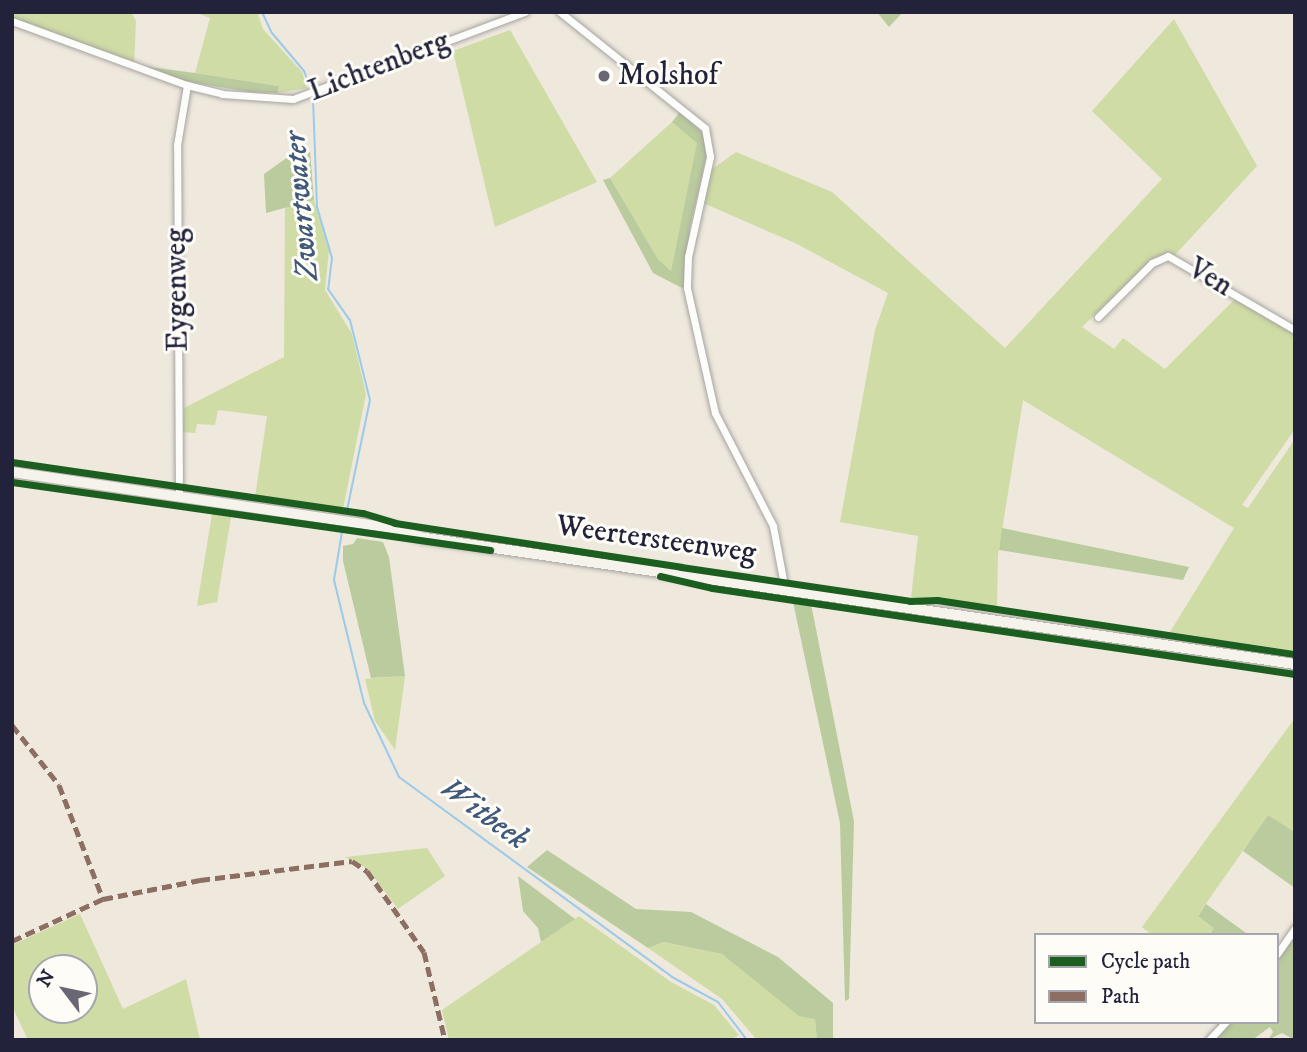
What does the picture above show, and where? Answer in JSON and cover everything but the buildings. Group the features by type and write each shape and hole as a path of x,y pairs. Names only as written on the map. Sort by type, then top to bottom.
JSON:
{"main road":[{"name":"Weertersteenweg","path":"12,472 393,529 425,538 475,543 1295,664"}],"street":[{"name":"Lichtenberg","path":"12,21 187,85 264,99 303,97 525,12"},
{"path":"560,12 705,128 710,158 688,257 687,288 715,413 773,526 785,590"},
{"name":"Eygenweg","path":"179,497 177,145 187,85"},
{"name":"Ven","path":"1098,317 1154,261 1170,257 1295,330"},
{"path":"1279,951 1295,928"},
{"path":"1209,1040 1224,1024"}],"green space":[{"path":"12,12 131,12 136,21 134,65 12,18"},
{"path":"195,12 257,12 263,29 302,72 307,88 278,93 279,86 195,73 210,18"},
{"path":"877,12 883,14 903,12 889,27"},
{"path":"1174,19 1257,166 1174,256 1154,258 1082,327 1114,349 1123,338 1165,369 1237,297 1295,332 1295,429 1242,505 1248,508 1295,439 1295,651 1170,632 1234,528 1023,400 998,555 997,607 911,598 918,536 840,522 875,330 888,293 795,243 703,203 711,170 736,152 832,192 1005,348 1162,179 1092,111"},
{"path":"510,30 597,182 495,227 453,51"},
{"path":"134,65 279,86 278,93 250,92 189,82"},
{"path":"680,112 703,133 707,154 690,227 684,289 653,273 603,180 610,178 658,259 671,271 697,143 672,122"},
{"path":"672,122 698,143 671,271 658,259 610,178"},
{"path":"310,152 314,200 266,213 264,174 288,157"},
{"path":"314,200 329,250 325,290 352,334 366,394 343,509 255,497 267,416 218,410 215,425 197,424 195,433 183,432 184,408 284,357 285,207"},
{"path":"212,514 231,517 217,602 197,606"},
{"path":"1002,528 1189,567 1183,580 999,550"},
{"path":"357,538 383,542 389,557 405,676 371,678 343,561 343,546 353,544"},
{"path":"793,602 811,604 854,821 849,999 845,1001 840,823"},
{"path":"405,676 395,750 375,721 365,679"},
{"path":"1295,718 1295,832 1268,815 1198,915 1215,928 1211,933 1150,933 1142,927"},
{"path":"1268,815 1295,832 1295,888 1243,851"},
{"path":"427,848 445,876 398,909 368,869 345,857"},
{"path":"547,850 636,909 691,912 778,957 833,1003 833,1040 817,1040 815,1019 799,1016 722,954 663,942 648,948 527,867"},
{"path":"518,876 575,919 541,942 538,928 523,911"},
{"path":"1206,904 1246,933 1211,933 1214,928 1198,916"},
{"path":"80,914 123,1009 186,979 200,1040 28,1040 12,1006 12,945"},
{"path":"579,916 671,982 714,1005 739,1035 730,1040 449,1040 442,1010"},
{"path":"1295,929 1295,1040 1282,1033 1268,1040 1273,1032 1270,1027 1252,1040 1217,1040 1217,1024 1279,1024 1279,948"},
{"path":"662,942 722,954 815,1019 817,1040 757,1040 722,999 648,948"}],"waterway":[{"name":"Witbeek","path":"262,12 272,33 304,71 311,89"},
{"name":"Zwartwater","path":"313,98 317,207 332,258 328,289 350,320 370,400 347,510"},
{"name":"Witbeek","path":"342,532 334,580 364,703 399,777 672,977 718,1002 747,1040"}],"marked path":[{"path":"12,725 59,785 103,899"},
{"path":"12,941 103,899 200,880 352,861 367,871 424,952 445,1040"}],"cycle path":[{"path":"12,462 363,513 395,523 681,567 910,601 937,600 1295,654"},
{"path":"12,482 490,550"},
{"path":"660,576 712,588 1295,674"}],"place":[{"name":"Molshof","path":"604,76"}]}
